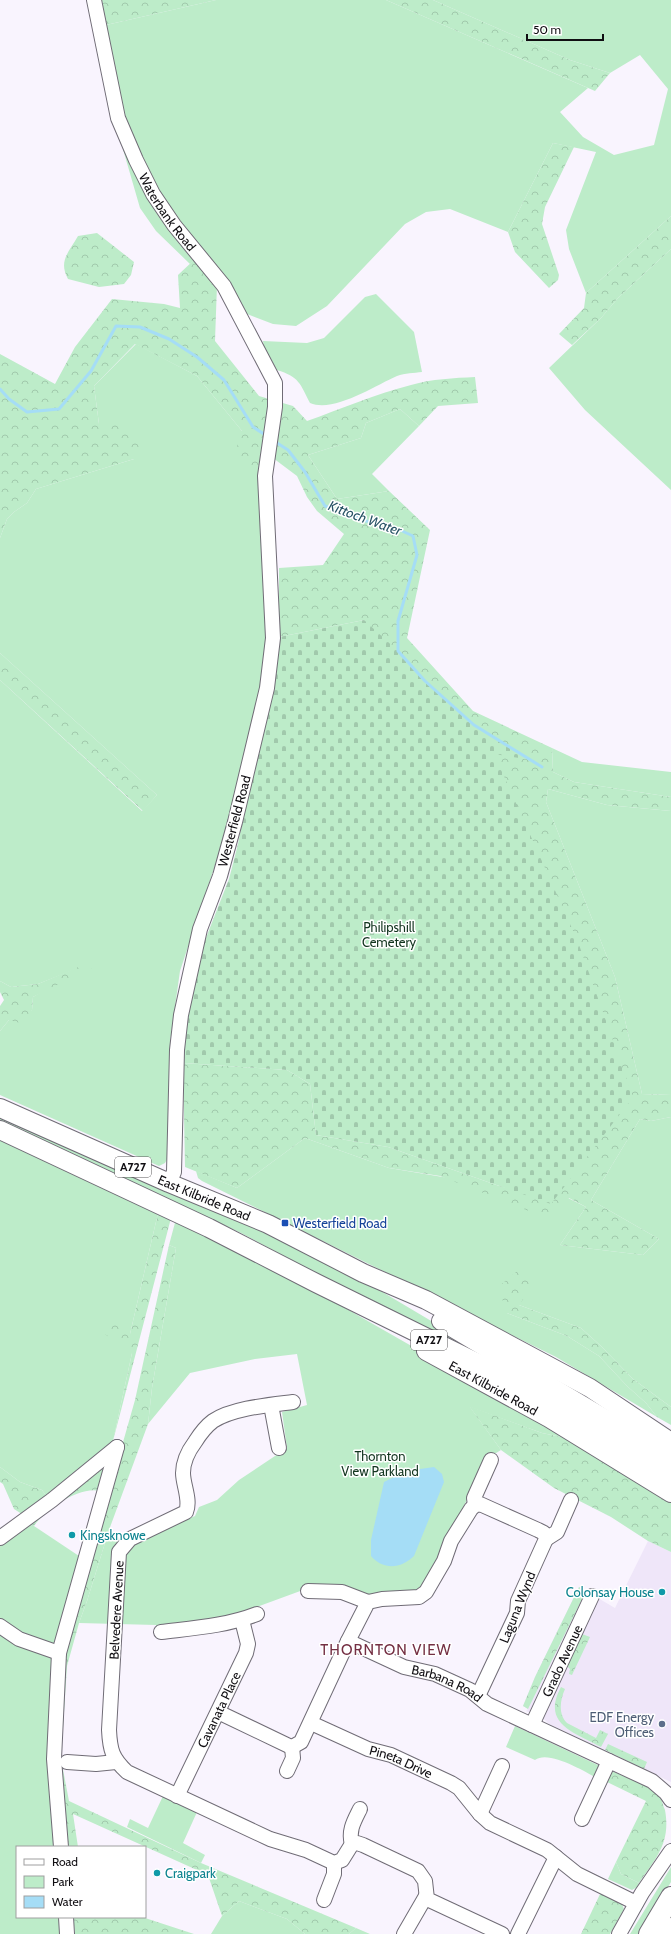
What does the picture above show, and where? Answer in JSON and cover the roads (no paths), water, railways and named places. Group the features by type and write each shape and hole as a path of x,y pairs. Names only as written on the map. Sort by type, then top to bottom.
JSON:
{"highway":[{"path":"649,1934 671,1897"},
{"path":"668,1934 671,1928"}],"main road":[{"name":"East Kilbride Road","path":"0,1108 170,1183 268,1224 362,1273 546,1391 610,1429"},
{"name":"East Kilbride Road","path":"0,1130 227,1236 316,1283 476,1362 546,1391"},
{"name":"East Kilbride Road","path":"362,1273 426,1300 553,1367 590,1388 671,1442"},
{"name":"East Kilbride Road","path":"316,1283 414,1345 549,1418 671,1493"},
{"name":"A727","path":"610,1429 671,1458"},
{"name":"A727","path":"610,1429 671,1476"}],"street":[{"name":"Waterbank Road","path":"94,0 118,118 136,160 153,194 174,225 224,286 275,383 275,407 268,455"},
{"name":"Westerfield Road","path":"170,1183 174,1172 177,1050 184,1000 200,929 220,876 235,822 267,688 273,638 271,573 265,476 268,455"},
{"name":"Belvedere Avenue","path":"116,1762 110,1747 109,1730 119,1552 130,1539 186,1512 188,1504 183,1472 190,1448 202,1431 212,1422 223,1416 271,1405 293,1402"},
{"path":"271,1405 279,1448"},
{"path":"0,1538 52,1500 117,1447 59,1653 54,1759 61,1846"},
{"path":"475,1505 474,1498 491,1460"},
{"name":"Laguna Wynd","path":"478,1696 517,1613 518,1601 546,1539 556,1532 571,1500"},
{"path":"308,1591 342,1592 368,1602 382,1599 419,1598 426,1592 444,1561 451,1541 471,1508 475,1505 485,1505 510,1518 516,1519 544,1533 546,1539"},
{"name":"Grado Avenue","path":"532,1725 592,1596"},
{"path":"292,1747 301,1742 311,1723 348,1641 368,1602"},
{"path":"161,1632 219,1625 242,1620 257,1614"},
{"name":"Cavanata Place","path":"177,1796 246,1653 248,1644 242,1620"},
{"path":"0,1626 19,1639 59,1653"},
{"name":"Barbana Road","path":"348,1641 404,1667 432,1673 470,1690 485,1703 652,1781 666,1793 671,1800"},
{"path":"218,1712 292,1747"},
{"name":"Pineta Drive","path":"311,1723 368,1749 391,1755 444,1779 459,1788 480,1814 490,1823 547,1850 577,1874 636,1903"},
{"path":"287,1771 293,1758 292,1747"},
{"path":"582,1819 609,1761"},
{"path":"67,1762 96,1764 116,1762 127,1772 177,1796 270,1839 306,1850 334,1863 342,1860 352,1844"},
{"path":"480,1814 502,1766"},
{"path":"352,1844 349,1836 350,1831 360,1809"},
{"path":"352,1844 357,1843 363,1845 418,1872 425,1881 426,1896 404,1934"},
{"path":"619,1934 636,1903 671,1852"},
{"path":"518,1934 556,1857"},
{"path":"324,1900 334,1874 334,1863"},
{"path":"426,1896 430,1900 502,1934"},
{"path":"66,1918 67,1934"}],"water":[{"path":"434,1467 442,1474 444,1482 414,1556 398,1565 386,1566 381,1564 371,1556 371,1540 384,1482 406,1471"}],"waterway":[{"name":"Kittoch Water","path":"0,389 9,399 27,412 59,409 91,371 116,326 140,327 169,339 197,357 224,380 253,427 267,436"},
{"name":"Kittoch Water","path":"274,441 288,450 305,472 325,506 366,521 389,525 413,536 417,555 398,621 398,651 425,681 474,725 542,767"}],"place":[{"name":"Westerfield Road","path":"285,1223"},
{"name":"Kingsknowe","path":"72,1535"},
{"name":"Colonsay House","path":"662,1592"},
{"name":"EDF Energy Offices","path":"662,1724"},
{"name":"Craigpark","path":"157,1873"}],"district":[{"name":"THORNTON VIEW","path":"386,1650"}],"park label":[{"name":"Philipshill Cemetery","path":"389,934"},
{"name":"Thornton View Parkland","path":"380,1464"}]}
